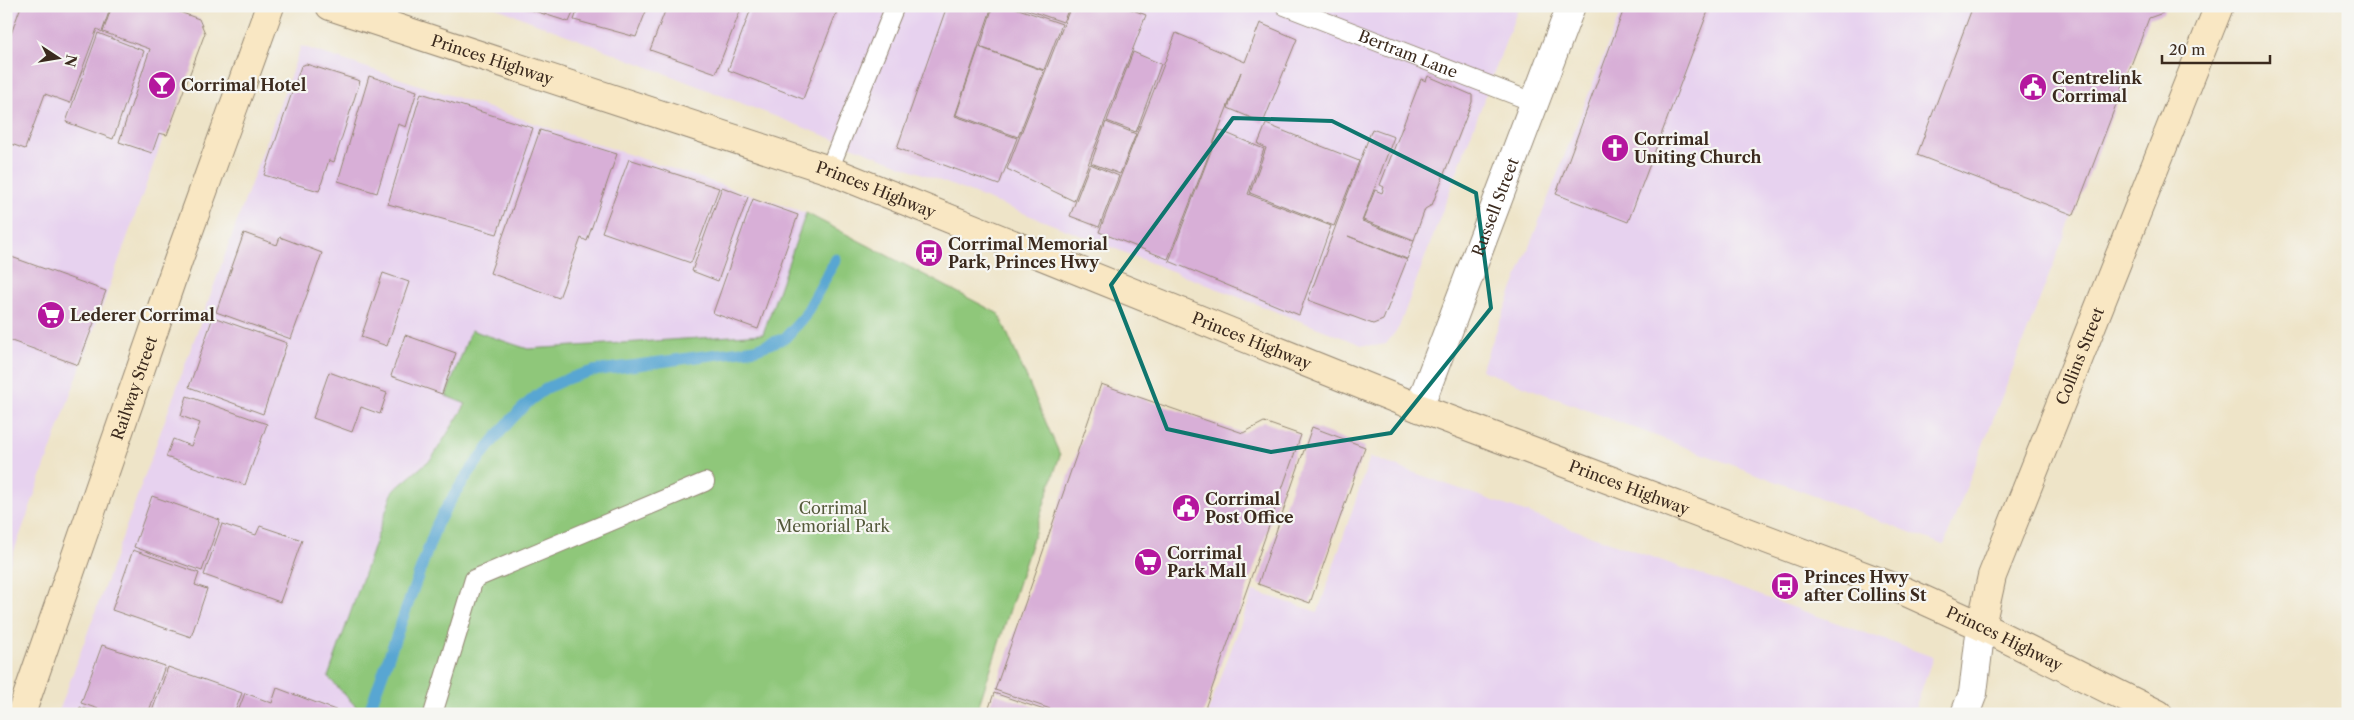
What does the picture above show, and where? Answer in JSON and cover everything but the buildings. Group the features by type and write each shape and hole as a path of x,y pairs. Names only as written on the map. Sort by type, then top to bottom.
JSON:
{"main road":[{"name":"Railway Street","path":"21,714 178,261 270,6"},
{"name":"Princes Highway","path":"330,6 829,170 1419,408 1904,591 1981,626 2158,714"},
{"name":"Collins Street","path":"1981,626 1992,576 2220,6"}],"street":[{"name":"Russell Street","path":"1419,408 1533,102 1571,6"},
{"name":"Collins Street","path":"1965,714 1973,693 1981,626"}],"lane":[{"path":"829,170 895,6"},
{"name":"Bertram Lane","path":"1285,6 1533,102"},
{"path":"433,714 474,579 705,482"}],"highlighted area":[{"path":"1233,118 1332,121 1476,193 1491,308 1391,433 1271,452 1167,429 1111,285"}],"shaded area":[{"path":"6,6 159,6 204,24 6,574"},
{"path":"492,6 1519,6 1399,327 1386,344 1374,346 1362,345"},
{"path":"1623,6 2154,6 1944,545 1481,370"},
{"path":"301,46 806,213 763,334 528,349 471,330 446,396 466,403 432,458 393,491 363,714 58,714"},
{"path":"1370,457 1933,657 1913,714 1207,714 1253,591 1318,612"}],"green space":[{"name":"Corrimal Memorial Park","path":"806,213 999,314 1060,455 976,714 363,714 328,677 393,491 432,458 466,404 446,396 471,330 528,349 763,334"}],"waterway":[{"path":"368,714 437,524 472,469 518,412 549,387 593,371 756,349 785,338 804,317 836,259"}],"place":[{"name":"Corrimal Hotel","path":"162,85"},
{"name":"Centrelink Corrimal","path":"2033,87"},
{"name":"Corrimal Uniting Church","path":"1615,148"},
{"name":"Corrimal Memorial Park, Princes Hwy","path":"929,253"},
{"name":"Lederer Corrimal","path":"51,315"},
{"name":"Corrimal Post Office","path":"1186,508"},
{"name":"Corrimal Park Mall","path":"1148,562"},
{"name":"Princes Hwy after Collins St","path":"1785,586"}]}
